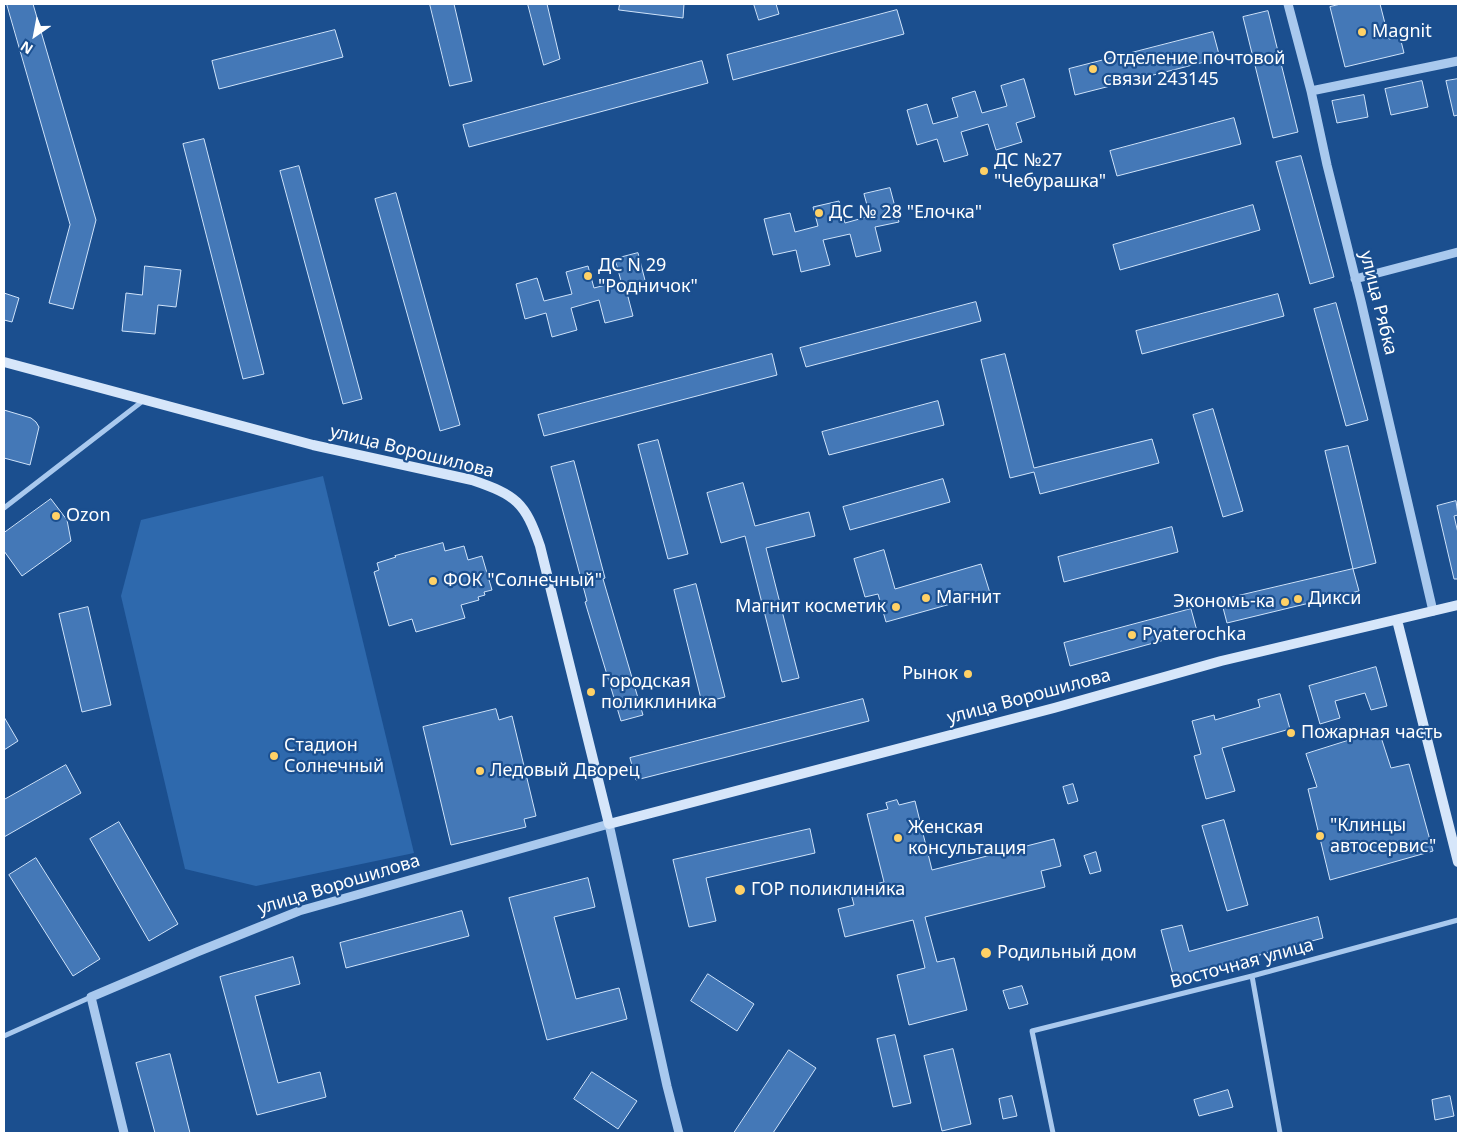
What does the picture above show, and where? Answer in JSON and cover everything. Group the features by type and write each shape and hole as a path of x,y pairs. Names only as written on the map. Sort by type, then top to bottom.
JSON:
{"main road":[{"name":"улица Ворошилова","path":"4,362 313,445 472,480 491,487 515,500 525,511 540,546 609,824 1054,708 1221,661 1458,605"},
{"path":"1397,620 1458,862"}],"street":[{"name":"улица Рябка","path":"1288,4 1311,91 1433,612"},
{"path":"1311,91 1458,61"},
{"path":"1355,279 1458,252"},
{"path":"4,508 144,399"},
{"name":"улица Ворошилова","path":"4,1036 197,952 299,911 609,824 679,1133"},
{"name":"Восточная улица","path":"1054,1133 1032,1032 1252,976 1458,920"},
{"path":"1252,976 1280,1133"},
{"path":"91,997 124,1133"}],"shaded area":[{"name":"Стадион Солнечный","path":"323,476 414,853 256,886 185,869 121,596 141,520"}],"building":[{"path":"7,4 33,4 96,220 73,309 49,303 70,225"},
{"path":"430,4 454,4 472,81 450,86"},
{"path":"528,4 547,4 560,59 544,65"},
{"path":"620,4 684,4 683,18 619,10"},
{"path":"754,4 776,4 779,14 759,20"},
{"name":"Magnit","path":"1341,4 1380,4 1389,39 1400,37 1404,53 1345,67 1330,7"},
{"path":"897,10 904,34 733,80 727,55"},
{"path":"1268,11 1298,132 1273,138 1243,17"},
{"path":"335,30 343,57 219,89 212,61"},
{"path":"1213,32 1220,58 1075,95 1069,69"},
{"path":"702,61 708,83 469,147 463,125"},
{"path":"1024,79 1035,117 1016,123 1022,142 996,150 988,124 961,132 968,155 944,162 937,139 917,145 907,110 927,104 933,124 958,117 952,98 975,91 982,113 1007,106 1001,86"},
{"path":"1458,79 1458,115 1454,116 1446,81"},
{"path":"1422,81 1428,107 1391,115 1385,89"},
{"path":"1364,95 1368,117 1337,123 1332,101"},
{"path":"1234,118 1241,144 1117,176 1110,151"},
{"path":"204,139 264,374 243,379 183,144"},
{"path":"1301,156 1334,277 1310,284 1276,162"},
{"path":"299,166 362,399 343,404 280,171"},
{"path":"890,188 899,222 875,227 881,251 856,257 850,234 823,240 830,265 801,272 796,250 773,255 764,219 790,213 795,232 818,226 813,207 839,201 845,223 870,216 864,194"},
{"path":"396,193 460,425 440,431 375,199"},
{"path":"1253,205 1260,230 1120,270 1113,245"},
{"path":"638,253 647,288 627,293 633,316 605,323 599,300 571,308 577,330 552,337 546,313 525,319 516,284 537,278 544,301 572,294 566,272 588,266 594,288 621,281 615,259"},
{"path":"145,266 181,270 176,307 158,305 155,334 122,331 126,293 142,295"},
{"path":"4,293 19,298 12,322 4,320"},
{"path":"1278,294 1284,316 1142,354 1136,331"},
{"path":"976,302 981,321 806,367 800,348"},
{"path":"1336,303 1368,420 1346,426 1314,309"},
{"path":"772,354 777,375 544,436 538,415"},
{"path":"1005,354 1034,468 1152,439 1159,463 1040,494 1034,472 1010,478 981,360"},
{"path":"938,401 944,425 829,455 822,432"},
{"path":"1213,409 1243,511 1223,517 1193,415"},
{"path":"4,410 31,418 39,427 30,465 4,458"},
{"path":"658,440 688,554 668,559 638,445"},
{"path":"1348,446 1376,563 1353,569 1325,451"},
{"path":"574,461 605,578 603,579 643,715 621,721 585,602 587,601 551,467"},
{"path":"943,479 950,502 850,530 843,507"},
{"path":"743,483 755,526 809,512 815,536 766,548 799,678 782,682 745,536 721,543 707,493"},
{"path":"51,499 67,520 71,541 22,576 4,551 4,533"},
{"path":"1456,501 1458,515 1454,516 1458,533 1458,579 1454,579 1437,506"},
{"path":"1172,527 1178,552 1064,582 1058,557"},
{"name":"ФОК \"Солнечный\"","path":"443,543 445,551 464,546 468,560 482,556 492,590 484,592 485,595 478,597 479,600 461,605 465,618 416,632 412,619 389,626 374,572 379,570 377,563"},
{"path":"884,550 895,589 981,564 990,593 886,622 878,594 865,597 854,559"},
{"path":"1353,569 1359,591 1227,623 1221,600"},
{"path":"696,584 725,697 702,703 674,590"},
{"path":"88,607 111,705 82,712 59,614"},
{"path":"1191,609 1197,631 1070,666 1064,643"},
{"path":"1376,667 1387,706 1371,710 1365,693 1335,701 1340,718 1320,724 1309,686"},
{"path":"1280,694 1290,729 1222,748 1235,791 1206,799 1194,756 1201,754 1192,721 1214,715 1215,720 1260,707 1258,700"},
{"path":"863,699 869,721 636,780 630,758"},
{"name":"Ледовый Дворец","path":"496,709 499,720 512,716 536,816 524,819 526,827 451,845 423,727"},
{"path":"4,717 18,741 4,750"},
{"path":"1379,731 1391,768 1409,764 1433,851 1330,880 1308,789 1317,787 1306,754"},
{"path":"66,765 81,793 4,837 4,800"},
{"path":"1073,784 1078,801 1068,804 1063,787"},
{"path":"897,800 899,805 915,801 932,870 1054,839 1061,866 1041,871 1045,887 925,917 937,962 954,958 967,1010 909,1025 897,975 925,968 913,920 845,937 838,909 854,905 850,890 884,882 867,814 888,809 886,803"},
{"path":"1224,820 1248,905 1227,911 1202,826"},
{"path":"119,822 178,924 149,941 90,839"},
{"path":"810,829 815,853 706,878 716,921 689,927 673,860"},
{"path":"1096,852 1101,871 1090,874 1084,856"},
{"path":"36,858 100,959 73,976 9,875"},
{"path":"588,878 595,907 554,917 576,999 619,988 627,1019 547,1040 509,898"},
{"path":"462,911 469,936 346,968 340,943"},
{"path":"1318,917 1323,938 1174,978 1161,930 1182,925 1189,951"},
{"path":"293,957 300,984 255,996 278,1083 320,1072 326,1097 257,1115 220,977"},
{"path":"708,974 754,1004 737,1031 691,1001"},
{"path":"1022,986 1028,1004 1009,1009 1003,991"},
{"path":"895,1035 911,1103 893,1107 877,1039"},
{"path":"953,1049 971,1124 942,1131 924,1056"},
{"path":"789,1050 816,1068 773,1133 734,1133"},
{"path":"170,1054 190,1133 155,1133 136,1063"},
{"path":"592,1072 637,1101 618,1129 574,1099"},
{"path":"1228,1090 1233,1107 1199,1116 1194,1100"},
{"path":"1012,1096 1017,1116 1003,1119 999,1099"},
{"path":"1450,1096 1454,1116 1435,1120 1432,1100"}],"place":[{"name":"Magnit","path":"1362,32"},
{"name":"Отделение почтовой связи 243145","path":"1093,69"},
{"name":"ДС №27 \"Чебурашка\"","path":"984,171"},
{"name":"ДС № 28 \"Елочка\"","path":"819,213"},
{"name":"ДС N 29 \"Родничок\"","path":"588,276"},
{"name":"Ozon","path":"56,516"},
{"name":"ФОК \"Солнечный\"","path":"433,581"},
{"name":"Магнит","path":"926,598"},
{"name":"Дикси","path":"1298,599"},
{"name":"Экономь-ка","path":"1285,602"},
{"name":"Магнит косметик","path":"896,607"},
{"name":"Pyaterochka","path":"1132,635"},
{"name":"Рынок","path":"968,674"},
{"name":"Городская поликлиника","path":"591,692"},
{"name":"Пожарная часть","path":"1291,733"},
{"name":"Стадион Солнечный","path":"274,756"},
{"name":"Ледовый Дворец","path":"480,771"},
{"name":"\"Клинцы автосервис\"","path":"1320,836"},
{"name":"Женская консультация","path":"898,838"},
{"name":"ГОР поликлиника","path":"740,890"},
{"name":"Родильный дом","path":"986,953"}]}
